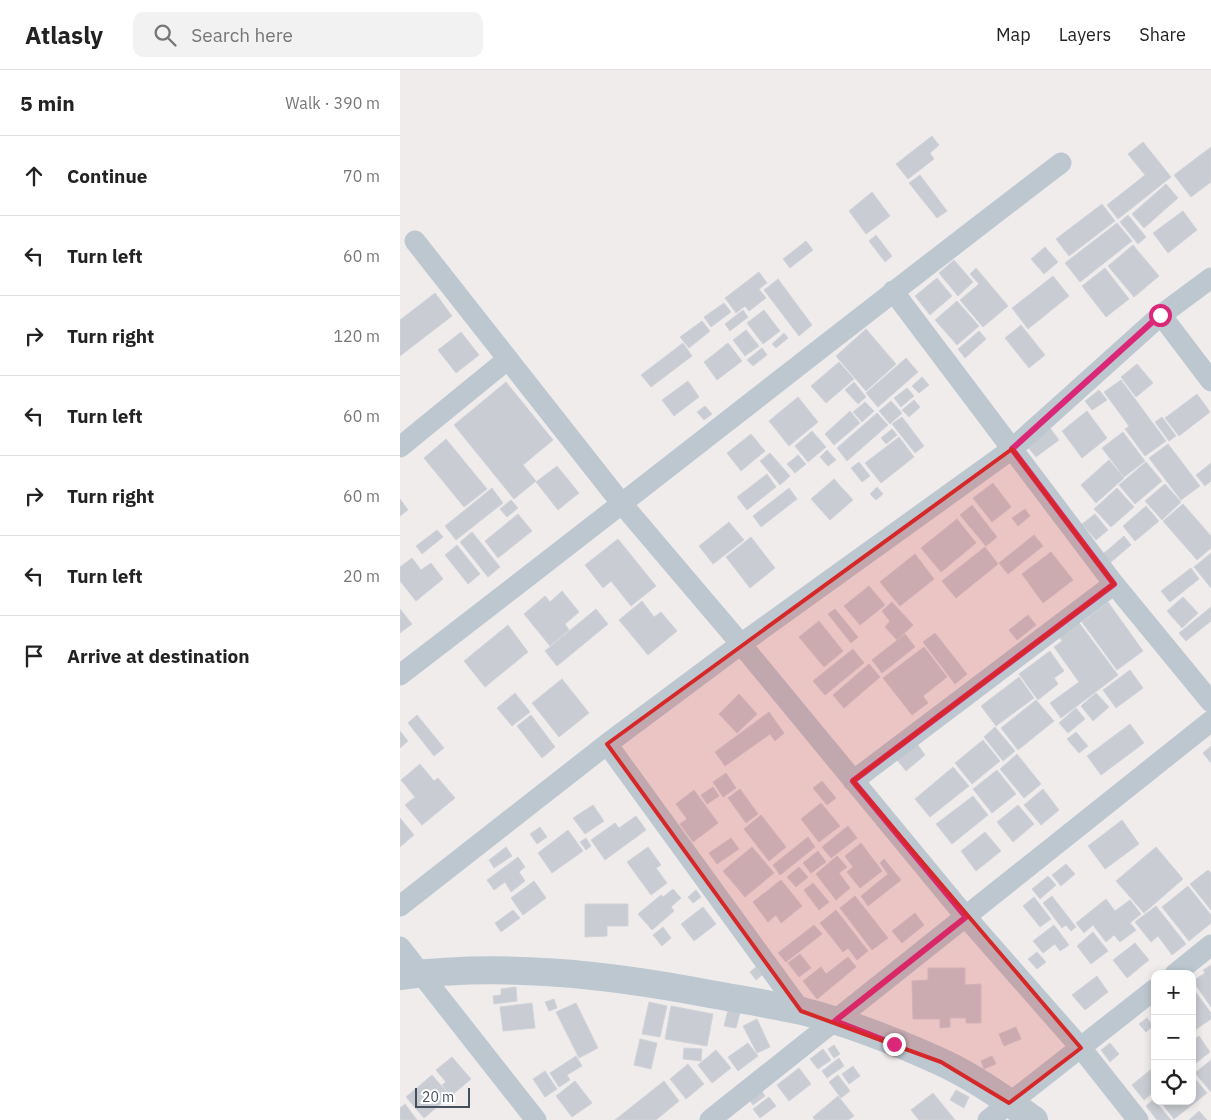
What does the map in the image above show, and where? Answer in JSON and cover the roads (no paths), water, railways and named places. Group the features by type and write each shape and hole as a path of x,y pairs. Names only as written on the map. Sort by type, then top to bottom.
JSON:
{"street":[{"path":"400,676 893,291 1061,163"},
{"path":"415,241 622,504 741,644 966,917 1080,1048 1138,1120"},
{"path":"400,906 607,744 741,644 1012,449 1160,315 1211,278"},
{"path":"893,291 1114,584 1211,702"},
{"path":"1160,315 1211,381"},
{"path":"400,447 508,359"},
{"path":"853,781 1114,584"},
{"path":"710,1120 1211,721"},
{"path":"607,744 801,1011"},
{"path":"1180,970 1211,945"},
{"path":"400,947 411,974 536,1120"},
{"path":"411,974 487,969 587,975 657,984 801,1011 835,1021 941,1062 977,1081 1034,1120"},
{"path":"988,1120 1151,993"}]}
